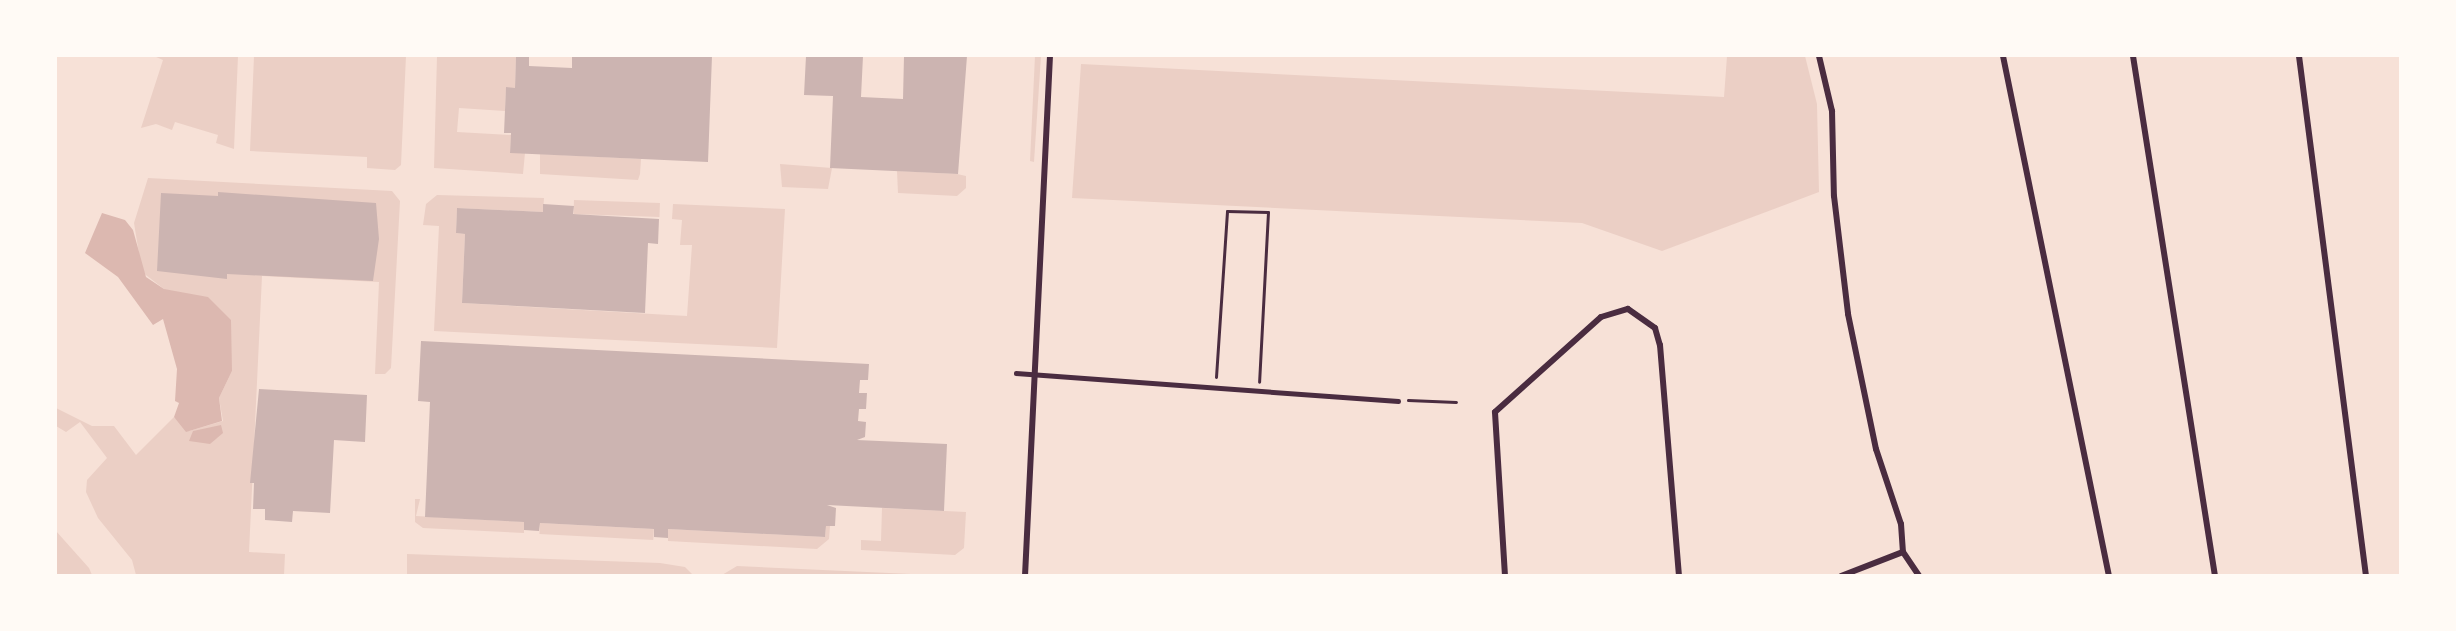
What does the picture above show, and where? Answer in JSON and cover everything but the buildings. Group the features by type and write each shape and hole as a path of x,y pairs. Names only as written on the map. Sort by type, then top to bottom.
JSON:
{"street":[{"path":"1025,576 1032,374 1050,56"},
{"path":"1819,56 1832,111 1834,196 1848,314 1876,449 1901,524 1903,552 1919,576"},
{"path":"2003,56 2109,576"},
{"path":"2133,56 2215,576"},
{"path":"2299,56 2366,576"},
{"path":"1505,576 1495,411 1601,317 1614,309 1641,313 1655,328 1660,345 1679,576"},
{"path":"1841,576 1903,552"}],"lane":[{"path":"1016,373 1398,401"}],"path":[{"path":"1215,389 1227,211 1268,212 1258,392"},
{"path":"1406,400 1456,402"}],"shaded area":[{"path":"154,56 238,56 234,149 216,143 218,135 175,122 172,130 156,124 141,128 163,60"},
{"path":"254,56 406,56 401,165 395,170 367,168 367,157 250,151"},
{"path":"437,56 516,56 515,88 506,88 505,111 459,108 457,132 511,135 510,152 525,153 523,174 434,168"},
{"path":"1035,56 1041,56 1034,162 1030,161"},
{"path":"1727,56 1805,56 1817,104 1819,192 1662,251 1582,223 1072,198 1081,64 1724,97"},
{"path":"540,154 641,159 640,174 638,180 540,174"},
{"path":"780,164 832,168 828,189 782,187"},
{"path":"897,171 966,176 966,188 957,196 898,193"},
{"path":"148,178 392,191 400,201 391,368 385,374 375,374 379,282 262,276 249,552 285,554 284,575 136,575 132,560 98,518 86,492 87,480 107,458 80,422 66,432 56,426 56,408 92,426 114,426 136,455 174,417 189,431 223,421 219,398 232,371 164,289 142,272 134,223"},
{"path":"437,195 544,198 543,212 457,208 456,233 465,234 462,303 687,316 692,245 680,245 682,220 672,219 673,204 785,209 777,348 434,331 439,226 423,225 426,204"},
{"path":"574,200 660,203 659,217 574,214"},
{"path":"102,213 125,220 133,230 146,277 164,289 208,297 231,320 232,371 219,398 222,421 186,432 174,417 179,403 175,401 177,369 163,319 153,325 118,277 85,253"},
{"path":"221,425 223,433 210,444 189,441 193,431"},
{"path":"415,499 420,499 416,516 524,522 524,533 423,528 415,522"},
{"path":"882,508 966,512 964,548 955,555 861,550 861,540 881,541"},
{"path":"540,523 654,529 653,540 539,534"},
{"path":"826,526 830,526 829,539 817,549 668,541 668,529 825,537"},
{"path":"56,531 89,568 92,575 56,575"},
{"path":"407,554 660,563 685,567 693,575 407,575"},
{"path":"737,566 933,575 722,575"}]}
